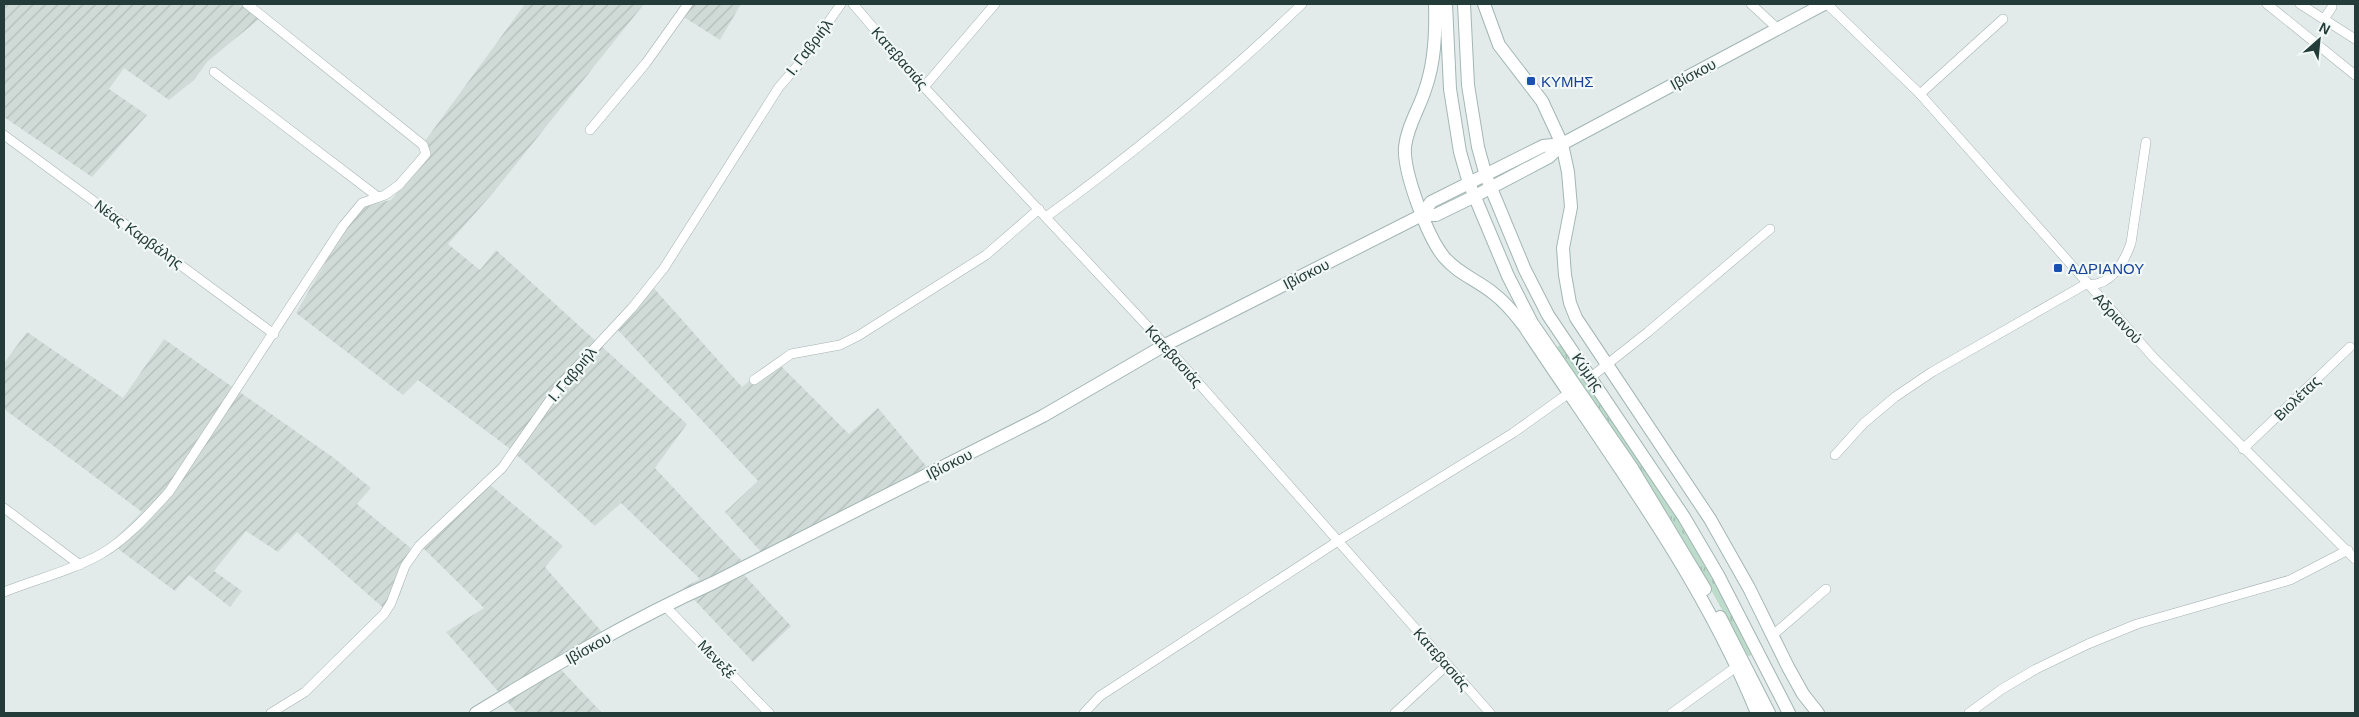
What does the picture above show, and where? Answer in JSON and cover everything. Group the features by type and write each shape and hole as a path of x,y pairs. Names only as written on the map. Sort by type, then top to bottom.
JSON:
{"street":[{"path":"4,592 80,565 102,553 133,529 170,492 226,402 274,334 343,226 362,203 378,197 399,185 426,154 423,144 248,4"},
{"path":"590,130 636,75 688,4"},
{"name":"Ι. Γαβριήλ","path":"271,713 305,692 384,614 391,603 413,553 495,475 562,383 632,308 664,268 779,87 799,64 841,4"},
{"name":"Κατεβασιάς","path":"853,4 924,87 1165,345 1490,713"},
{"path":"924,87 996,4"},
{"path":"1046,217 1100,177 1212,86 1302,4"},
{"path":"1435,4 1436,34 1433,64 1425,91 1409,131 1405,148 1407,167 1422,216 1443,256 1458,270 1493,292 1509,307 1615,460 1677,557 1736,667 1758,713"},
{"name":"Κύμης","path":"1446,4 1450,89 1460,152 1469,183 1508,276 1532,324 1669,526 1706,590 1769,713"},
{"name":"Κύμης","path":"1464,4 1468,85 1478,147 1488,182 1536,294 1548,315 1689,525 1718,575 1789,713"},
{"path":"1484,4 1499,45 1542,101 1562,144 1571,207 1563,248 1566,288 1576,318 1606,366 1710,519 1773,635 1799,688 1818,713"},
{"path":"1751,4 1777,28"},
{"name":"Ιβίσκου","path":"476,713 545,671 664,605 713,583 1044,416 1165,345 1422,216 1436,215 1475,196 1488,182 1543,146 1562,144 1825,4"},
{"name":"Αδριανού","path":"1825,4 1920,94 2086,284 2154,358 2355,559"},
{"path":"2266,4 2355,75"},
{"path":"2300,4 2355,39"},
{"path":"2324,19 2332,8"},
{"path":"1920,94 2002,19"},
{"path":"214,72 378,197"},
{"name":"Νέας Καρβάλης","path":"4,135 274,334"},
{"path":"1835,454 1864,423 1902,392 1932,372 2086,284 2095,286 2109,279 2127,254 2134,226 2146,142"},
{"name":"Ιβίσκου","path":"1422,216 1431,202 1469,183 1488,182"},
{"path":"754,380 791,354 840,345 858,336 986,255 1038,209"},
{"path":"1591,377 1770,229"},
{"name":"Βιολέτας","path":"2243,449 2350,347"},
{"path":"1084,713 1100,696 1338,541 1513,433 1569,394"},
{"path":"4,508 80,565"},
{"path":"1969,713 2036,669 2088,644 2136,624 2290,580 2348,550"},
{"path":"1773,635 1826,589"},
{"name":"Μενεξέ","path":"664,605 770,713"},
{"path":"1395,713 1447,665"},
{"path":"1672,713 1736,667"}],"shaded area":[{"path":"4,4 253,4 265,14 208,61 194,80 169,100 124,68 109,89 147,115 92,177 4,117"},
{"path":"525,4 644,4 493,193 448,244 480,270 496,250 687,424 655,468 741,560 735,565 791,626 753,662 683,588 700,579 621,503 595,526 509,448 418,380 403,395 296,313 342,234 364,206 391,200 429,154 425,141"},
{"path":"687,4 741,4 720,40 679,14"},
{"path":"651,285 742,387 775,360 849,434 878,408 927,467 761,552 725,512 758,481 617,329"},
{"path":"27,332 123,398 164,339 334,458 371,488 357,504 418,554 409,567 400,595 388,612 297,532 278,552 246,531 214,571 242,591 230,607 189,575 175,591 110,543 142,512 4,409 4,363"},
{"path":"489,484 563,546 545,567 602,632 553,661 602,713 517,713 446,632 484,608 423,548"}],"green space":[{"path":"1561,344 1679,519 1754,654 1748,656 1673,522 1556,348"}],"place":[{"name":"ΚΥΜΗΣ","path":"1531,81"},
{"name":"ΑΔΡΙΑΝΟΥ","path":"2058,268"}]}
